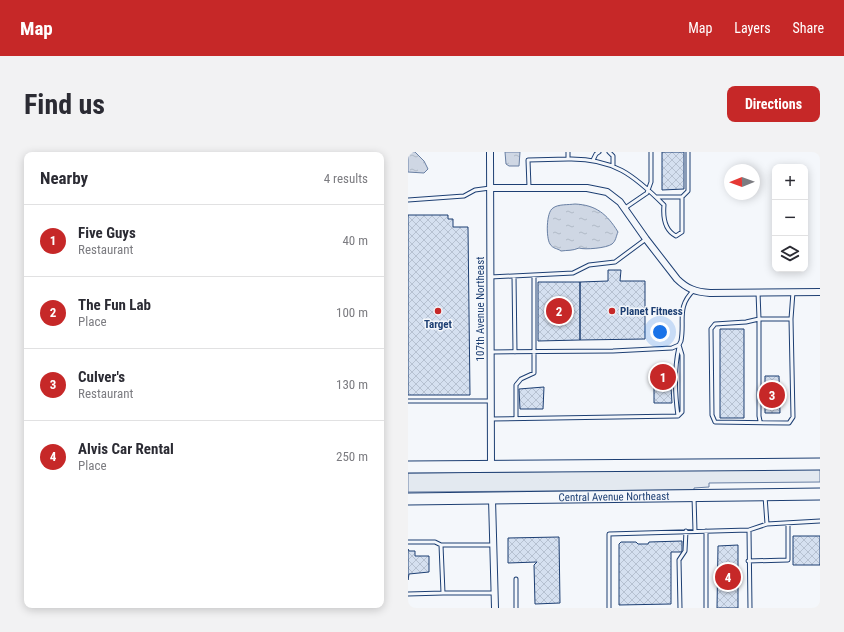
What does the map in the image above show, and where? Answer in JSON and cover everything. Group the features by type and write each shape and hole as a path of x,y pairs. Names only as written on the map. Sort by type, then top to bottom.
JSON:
{"highway":[{"path":"408,467 820,464"},
{"name":"Central Avenue Northeast","path":"408,499 820,494"}],"street":[{"name":"107th Avenue Northeast","path":"490,152 491,466"},
{"path":"490,188 588,188 607,192 615,197 625,208 646,239 677,279 688,288 694,290 710,293 793,291 820,292"},
{"path":"492,499 495,608"}],"lane":[{"path":"568,152 568,159"},
{"path":"594,160 596,154 600,152"},
{"path":"609,152 613,156 613,166"},
{"path":"625,208 647,193 651,182 651,152"},
{"path":"656,197 682,197 688,191 688,152"},
{"path":"529,187 528,160 594,160 613,166 632,176 664,205 663,218 665,224 672,234 676,236 682,232 682,197"},
{"path":"408,200 464,196 474,190 490,188"},
{"path":"490,277 573,273 589,265 615,262 646,239"},
{"path":"514,276 515,352"},
{"path":"516,418 516,385 521,379 534,372 534,276"},
{"path":"678,416 676,360 682,337 682,308 687,297 694,290"},
{"path":"792,319 759,319 746,322 715,324 711,329 712,415 715,422 760,421 767,423 789,423 793,417 793,291"},
{"path":"758,292 760,421"},
{"path":"491,352 667,349 679,345"},
{"path":"491,419 678,416 682,412 682,355 679,345"},
{"path":"408,401 490,401"},
{"path":"765,494 767,524"},
{"path":"694,496 695,531"},
{"path":"609,608 609,534 706,530 749,530 767,524 820,521"},
{"path":"748,561 788,560 788,523"},
{"path":"706,530 706,608"},
{"path":"749,530 748,561 750,608"},
{"path":"680,608 679,560 685,551 686,531"},
{"path":"408,542 435,542 441,545 493,545"},
{"path":"441,545 443,593"},
{"path":"516,579 516,608"},
{"path":"408,594 494,593"}],"shaded area":[{"path":"820,469 820,482 709,483 709,487 694,488 694,490 408,492 408,473"}],"water":[{"path":"408,152 415,152 424,161 428,169 424,173 408,172"},
{"path":"505,152 520,152 519,166 509,166 506,164"},
{"path":"575,204 589,206 605,215 610,220 618,232 613,243 601,248 579,248 561,251 551,246 547,231 549,214 551,210 558,206"}],"building":[{"path":"662,152 684,152 684,189 662,190"},
{"name":"Target","path":"408,215 448,215 448,219 453,219 453,227 468,227 470,395 408,395"},
{"name":"Planet Fitness","path":"608,270 621,270 620,281 645,281 645,339 580,340 580,282 608,281"},
{"path":"538,282 580,282 580,340 538,341"},
{"path":"720,329 744,329 744,418 720,418"},
{"path":"671,371 671,387 654,387 654,372"},
{"path":"765,376 779,376 780,413 765,413"},
{"path":"544,387 543,409 520,409 519,389"},
{"path":"654,387 671,387 672,403 654,403"},
{"path":"793,536 820,536 820,565 793,565"},
{"path":"559,537 560,603 535,604 534,565 537,562 508,563 508,538"},
{"path":"682,541 682,552 671,552 671,604 619,605 619,544 621,542 648,544 649,542"},
{"path":"738,545 738,608 717,608 718,546"},
{"path":"408,549 409,551 415,551 415,556 429,556 429,572 409,574 408,580"}],"place":[{"name":"Target","path":"438,311"},
{"name":"The Fun Lab","path":"559,311"},
{"name":"Planet Fitness","path":"612,311"},
{"name":"Five Guys","path":"663,377"},
{"name":"Culver's","path":"772,395"},
{"name":"Alvis Car Rental","path":"728,577"}]}
